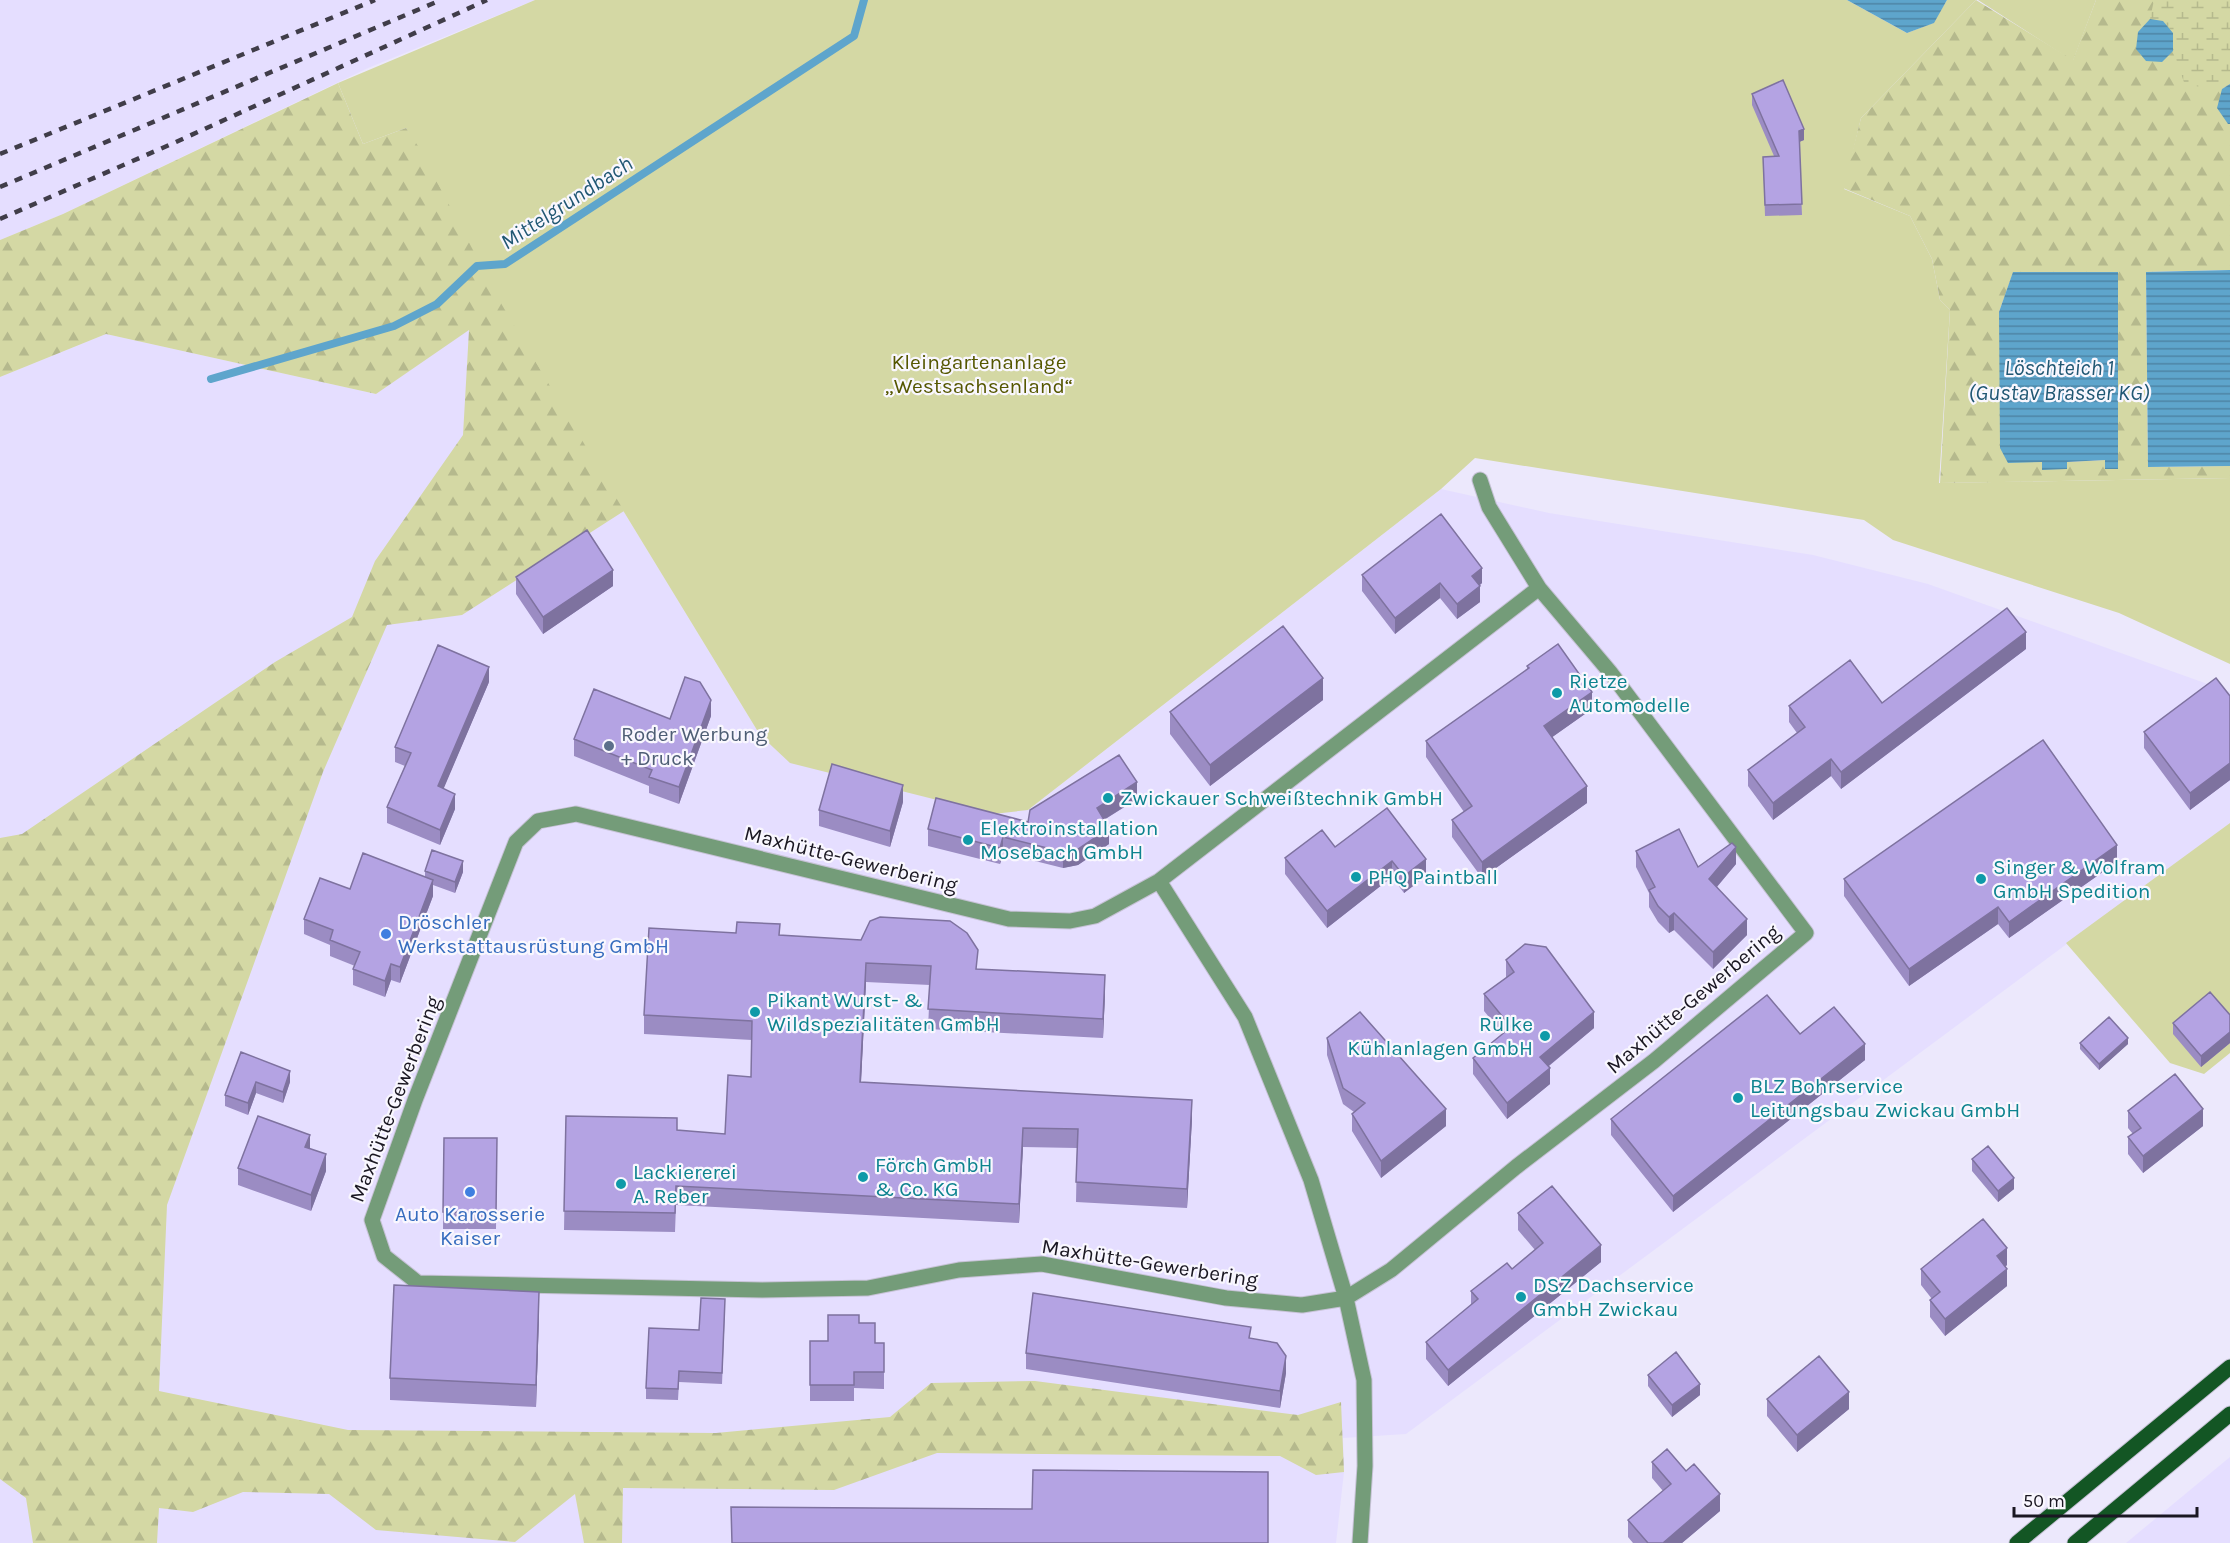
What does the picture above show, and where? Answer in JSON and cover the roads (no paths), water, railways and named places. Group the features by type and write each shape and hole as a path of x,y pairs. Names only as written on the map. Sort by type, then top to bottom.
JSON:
{"main road":[{"path":"2017,1543 2230,1367"},
{"path":"2075,1543 2230,1414"}],"street":[{"name":"Maxhütte-Gewerbering","path":"1480,480 1493,515 1539,588 1610,672 1806,933 1654,1061 1516,1167 1391,1270 1346,1298 1302,1305 1226,1298 1042,1264 959,1270 868,1288 718,1289 418,1283 384,1256 372,1220 415,1100 516,842 538,820 576,814 1009,919 1070,921 1095,916 1159,881 1539,588"},
{"path":"1159,881 1245,1017 1311,1180 1346,1298 1364,1380 1365,1466 1360,1543"}],"water":[{"path":"1847,0 1947,0 1934,23 1907,33"},
{"path":"2150,19 2163,21 2173,33 2173,51 2162,62 2146,61 2136,49 2138,32"},
{"path":"2230,84 2230,124 2228,124 2217,108 2222,89"},
{"path":"2230,270 2230,466 2148,467 2146,272"},
{"name":"Löschteich 1 (Gustav Brasser KG)","path":"2013,272 2118,272 2118,469 2105,469 2105,460 2067,462 2067,469 2042,470 2042,462 2008,463 2000,448 1999,312"}],"waterway":[{"name":"Mittelgrundbach","path":"211,379 394,326 437,304 477,266 505,264 854,36 864,0"}],"railway":[{"path":"0,154 375,0"},
{"path":"0,187 441,0"},
{"path":"0,219 176,142 487,0"}],"place":[{"name":"Rietze Automodelle","path":"1557,693"},
{"name":"Roder Werbung + Druck","path":"609,746"},
{"name":"Zwickauer Schweißtechnik GmbH","path":"1108,798"},
{"name":"Elektroinstallation Mosebach GmbH","path":"968,840"},
{"name":"PHQ Paintball","path":"1356,877"},
{"name":"Singer & Wolfram GmbH Spedition","path":"1981,879"},
{"name":"Dröschler Werkstattausrüstung GmbH","path":"386,934"},
{"name":"Pikant Wurst- & Wildspezialitäten GmbH","path":"755,1012"},
{"name":"Rülke Kühlanlagen GmbH","path":"1545,1036"},
{"name":"BLZ Bohrservice Leitungsbau Zwickau GmbH","path":"1738,1098"},
{"name":"Förch GmbH & Co. KG","path":"863,1177"},
{"name":"Lackiererei A. Reber","path":"621,1184"},
{"name":"Auto Karosserie Kaiser","path":"470,1192"},
{"name":"DSZ Dachservice GmbH Zwickau","path":"1521,1297"}],"park label":[{"name":"Kleingartenanlage „Westsachsenland“","path":"979,374"}]}
